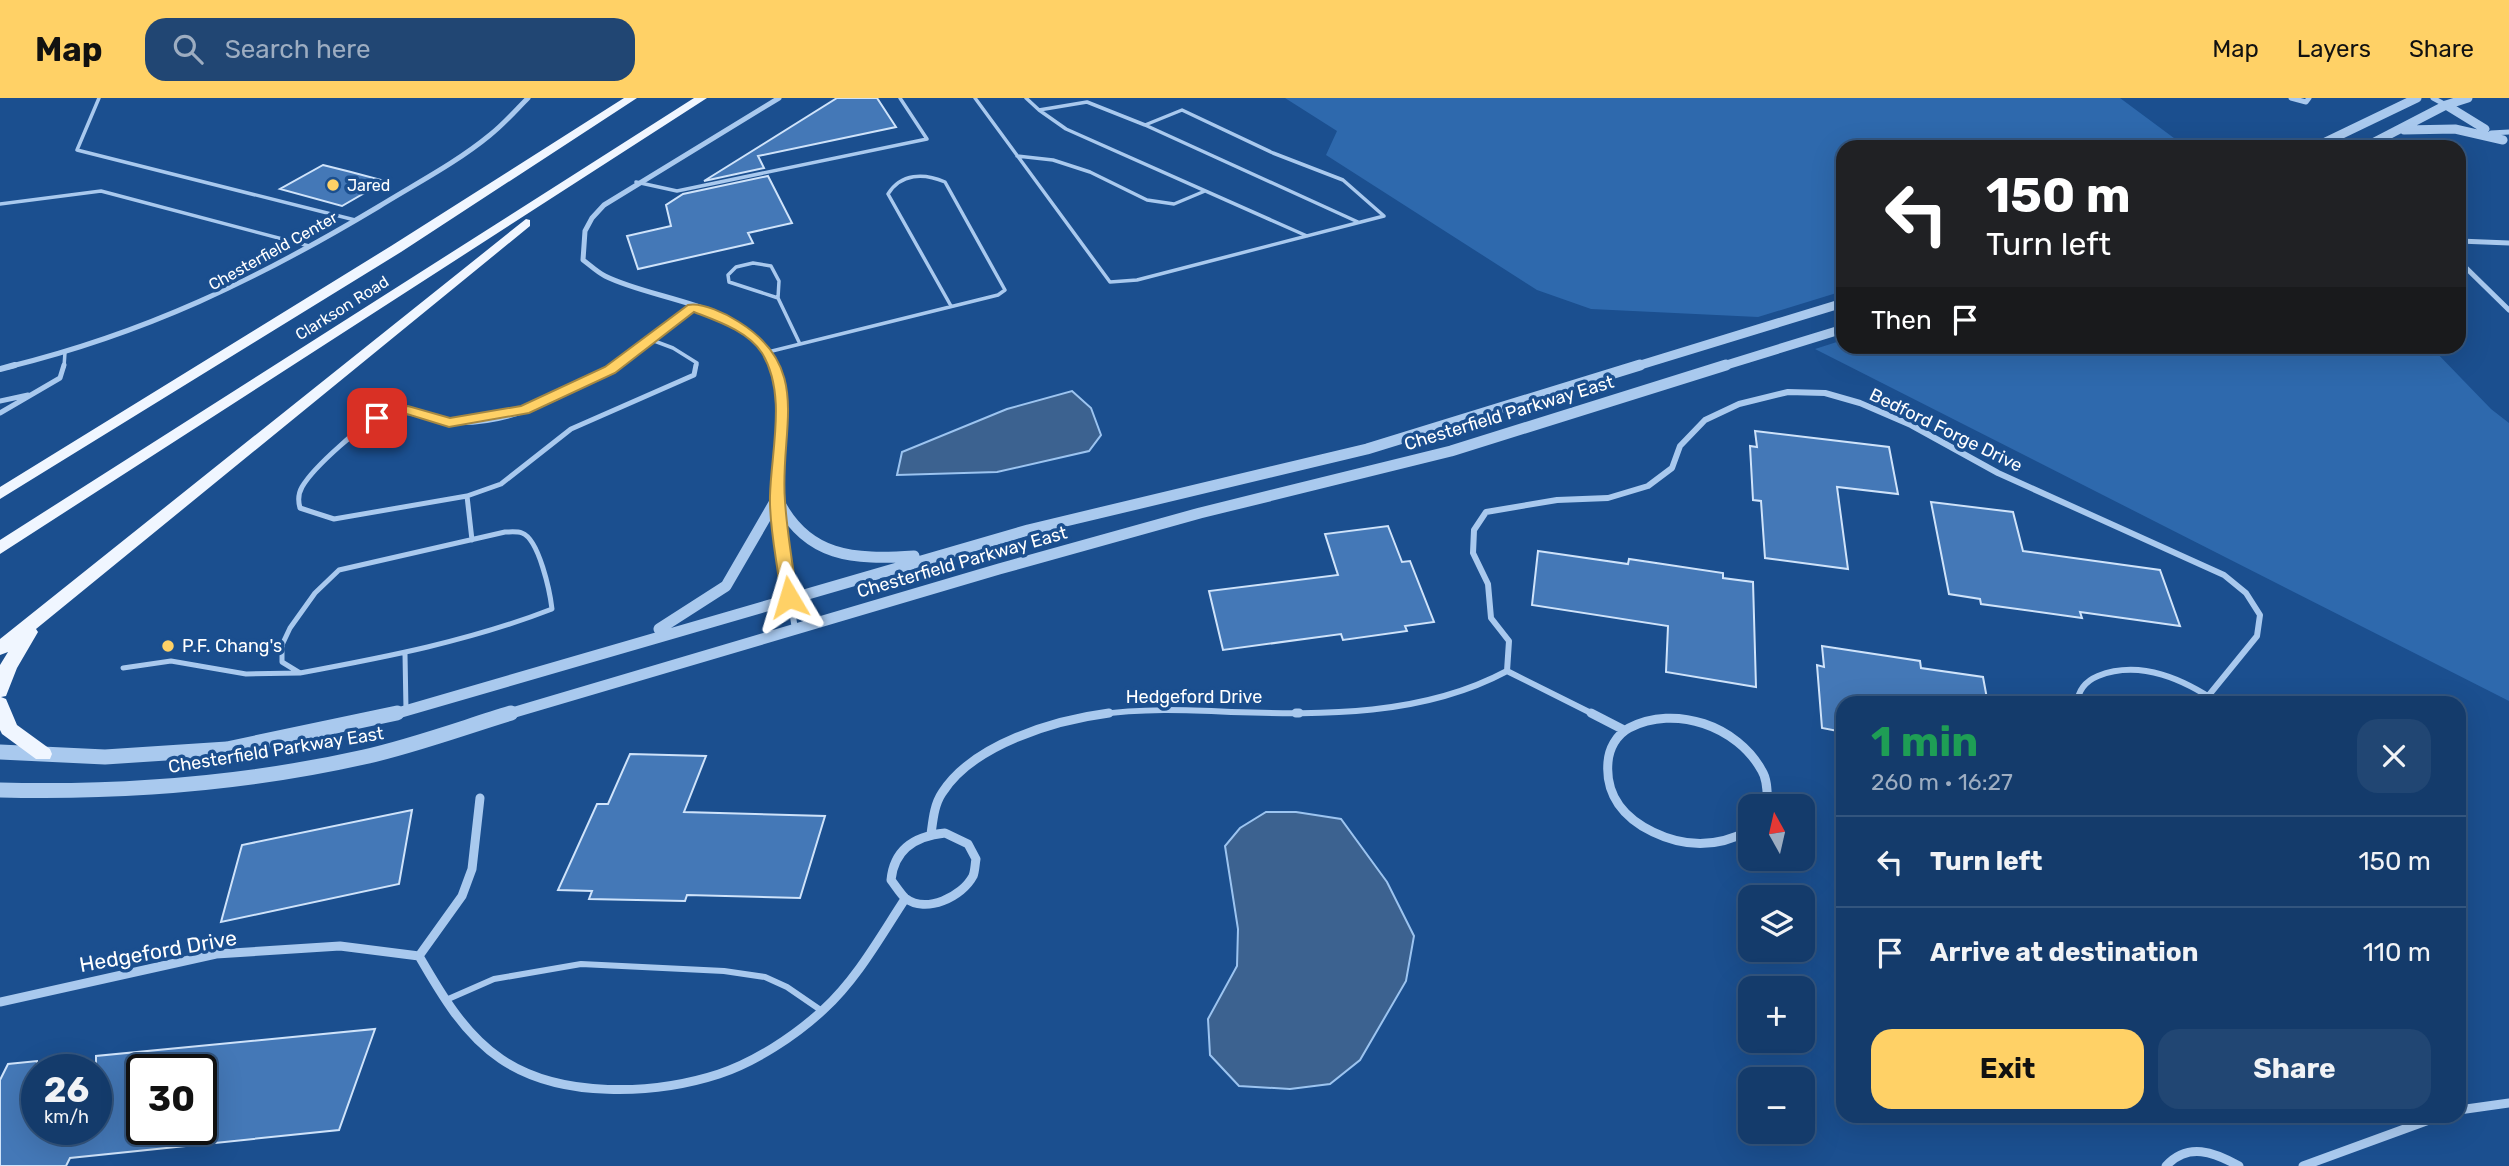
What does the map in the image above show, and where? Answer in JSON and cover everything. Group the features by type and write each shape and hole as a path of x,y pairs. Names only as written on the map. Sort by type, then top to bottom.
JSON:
{"main road":[{"name":"Clarkson Road","path":"0,494 396,250 632,98"},
{"name":"Clarkson Road","path":"0,548 702,98"},
{"path":"0,649 302,402 603,163"},
{"path":"0,691 8,667 34,622"},
{"path":"0,704 9,729 43,754"}],"street":[{"name":"Chesterfield Center","path":"0,369 109,338 206,301 355,220 468,152 492,134 528,98"},
{"path":"779,98 636,182 602,206 584,226 583,260 604,276 728,320 750,334 768,352 779,385 783,422 777,498 794,629"},
{"path":"2291,98 2306,102 2309,98"},
{"path":"2389,98 2390,113"},
{"path":"2330,140 2417,98"},
{"path":"2433,98 2506,142"},
{"path":"2379,140 2446,105 2468,98"},
{"path":"2397,131 2441,127 2479,131 2506,142"},
{"path":"2491,133 2509,132"},
{"path":"2466,241 2509,243"},
{"path":"2466,268 2509,310"},
{"name":"Chesterfield Parkway East","path":"0,752 105,757 227,749 406,710 1028,530 1367,449 1836,305"},
{"name":"Chesterfield Parkway East","path":"0,790 72,792 185,786 364,757 794,629 1200,513 1451,451 1836,331"},
{"name":"Bedford Forge Drive","path":"1507,671 1509,641 1491,618 1488,584 1474,553 1474,530 1486,512 1557,500 1608,498 1648,486 1672,467 1680,446 1705,420 1740,404 1788,392 1825,393 1860,403 1911,425 1998,473 2224,575 2246,593 2260,615 2256,636 2209,695"},
{"path":"777,498 790,524 805,537 832,551 885,558 943,554"},
{"path":"638,641 726,586 777,498"},
{"path":"2077,696 2086,682 2119,670 2148,671 2169,677 2209,695"},
{"path":"1507,671 1625,730"},
{"name":"Hedgeford Drive","path":"931,834 933,806 953,778 990,750 1029,731 1075,717 1113,713 1344,712 1466,690 1507,671"},
{"path":"1738,838 1731,842 1703,846 1674,841 1646,830 1620,809 1608,787 1604,765 1610,745 1625,730 1646,720 1665,717 1692,719 1713,726 1738,740 1765,771 1770,794"},
{"path":"480,798 472,869 462,896 419,956 449,1010 486,1046 520,1070 573,1085 653,1086 720,1074 771,1046 822,1012 859,971 905,899"},
{"path":"945,833 968,842 977,862 969,885 946,901 917,903 905,899 891,880 891,868 905,846 931,834 945,833"},
{"name":"Hedgeford Drive","path":"0,1002 216,954 340,946 419,956"},
{"path":"2466,1110 2509,1103"},
{"path":"2303,1166 2421,1123"},
{"path":"2166,1166 2175,1154 2190,1150 2207,1151 2239,1166"}],"lane":[{"path":"99,98 77,150 355,220"},
{"path":"636,182 677,191 927,139 900,98"},
{"path":"975,98 1110,282 1137,280 1384,216 1343,180 1273,153 1181,110 1145,125"},
{"path":"1026,98 1066,129 1307,236"},
{"path":"1039,110 1087,102 1145,125 1358,222"},
{"path":"1017,156 1053,160 1090,172 1147,200 1174,204 1205,191"},
{"path":"768,352 799,342 998,295 1006,290 945,182 934,176 904,179 892,186 888,194 951,306"},
{"path":"0,204 101,191 309,246"},
{"path":"778,298 729,282 728,275 731,270 743,265 757,262 771,265 779,281 778,298 799,342"},
{"path":"649,339 673,348 696,363 694,375 571,429 501,484 467,496 334,519 300,508 298,499 302,486 377,418 408,410 449,422 524,410 610,370 649,339 693,307"},
{"path":"0,413 64,373 65,352"},
{"path":"0,401 33,394"},
{"path":"467,496 472,540"},
{"path":"123,668 171,661 246,674 300,673 405,654 503,628 552,608 552,597 531,539 518,531 339,570 330,575 282,644 282,662 300,673"},
{"path":"405,654 406,710"},
{"path":"444,1000 494,979 546,968 608,965 724,971 765,977 787,987 822,1012"}],"shaded area":[{"path":"1285,98 2120,98 2177,140 1836,140 1836,293 1758,317 1591,309 1537,290 1326,155 1337,131"},
{"path":"1836,342 1836,354 2438,354 2491,409 2509,423 2509,701 1815,349"},
{"path":"1072,391 1091,408 1101,435 1089,451 997,472 897,475 902,452 1007,409"},
{"path":"1266,812 1296,812 1341,819 1387,882 1414,936 1406,981 1360,1060 1330,1084 1290,1089 1239,1086 1210,1055 1208,1019 1237,966 1238,929 1225,846 1240,828"}],"building":[{"path":"837,98 877,98 896,127 758,156 764,168 704,181"},
{"name":"Jared","path":"323,165 385,181 342,206 280,189"},
{"path":"768,176 792,223 748,233 753,243 638,269 627,236 671,226 666,205 683,194"},
{"path":"1755,431 1889,447 1898,494 1837,487 1848,569 1765,558 1761,501 1753,500 1750,446 1757,447"},
{"path":"1931,502 2013,512 2023,551 2160,570 2180,626 2080,612 2082,618 1981,604 1980,599 1949,594"},
{"path":"1388,526 1402,562 1410,561 1434,622 1405,626 1407,631 1343,640 1341,634 1223,650 1209,591 1338,575 1325,534"},
{"path":"1538,551 1628,564 1629,559 1723,573 1723,578 1753,582 1756,687 1666,672 1668,626 1532,605"},
{"path":"1822,646 1920,661 1921,668 1983,677 1987,696 1836,696 1836,731 1822,728 1817,665 1824,667"},
{"path":"630,754 706,756 684,812 825,816 800,898 687,895 685,901 589,899 592,891 558,890 597,804 608,804"},
{"path":"412,810 399,884 221,922 242,845"},
{"path":"375,1029 339,1130 217,1143 217,1054 126,1054 126,1145 195,1145 70,1158 66,1166 0,1166 0,1080 8,1064 21,1063 21,1145 112,1145 112,1054"}],"place":[{"name":"Jared","path":"333,185"},
{"name":"P.F. Chang's","path":"168,646"}],"route":[{"path":"377,418 408,410 449,422 489,418 524,410 610,370 693,307 728,320 750,334 768,352 779,385 783,422 777,498 789,597"}]}
